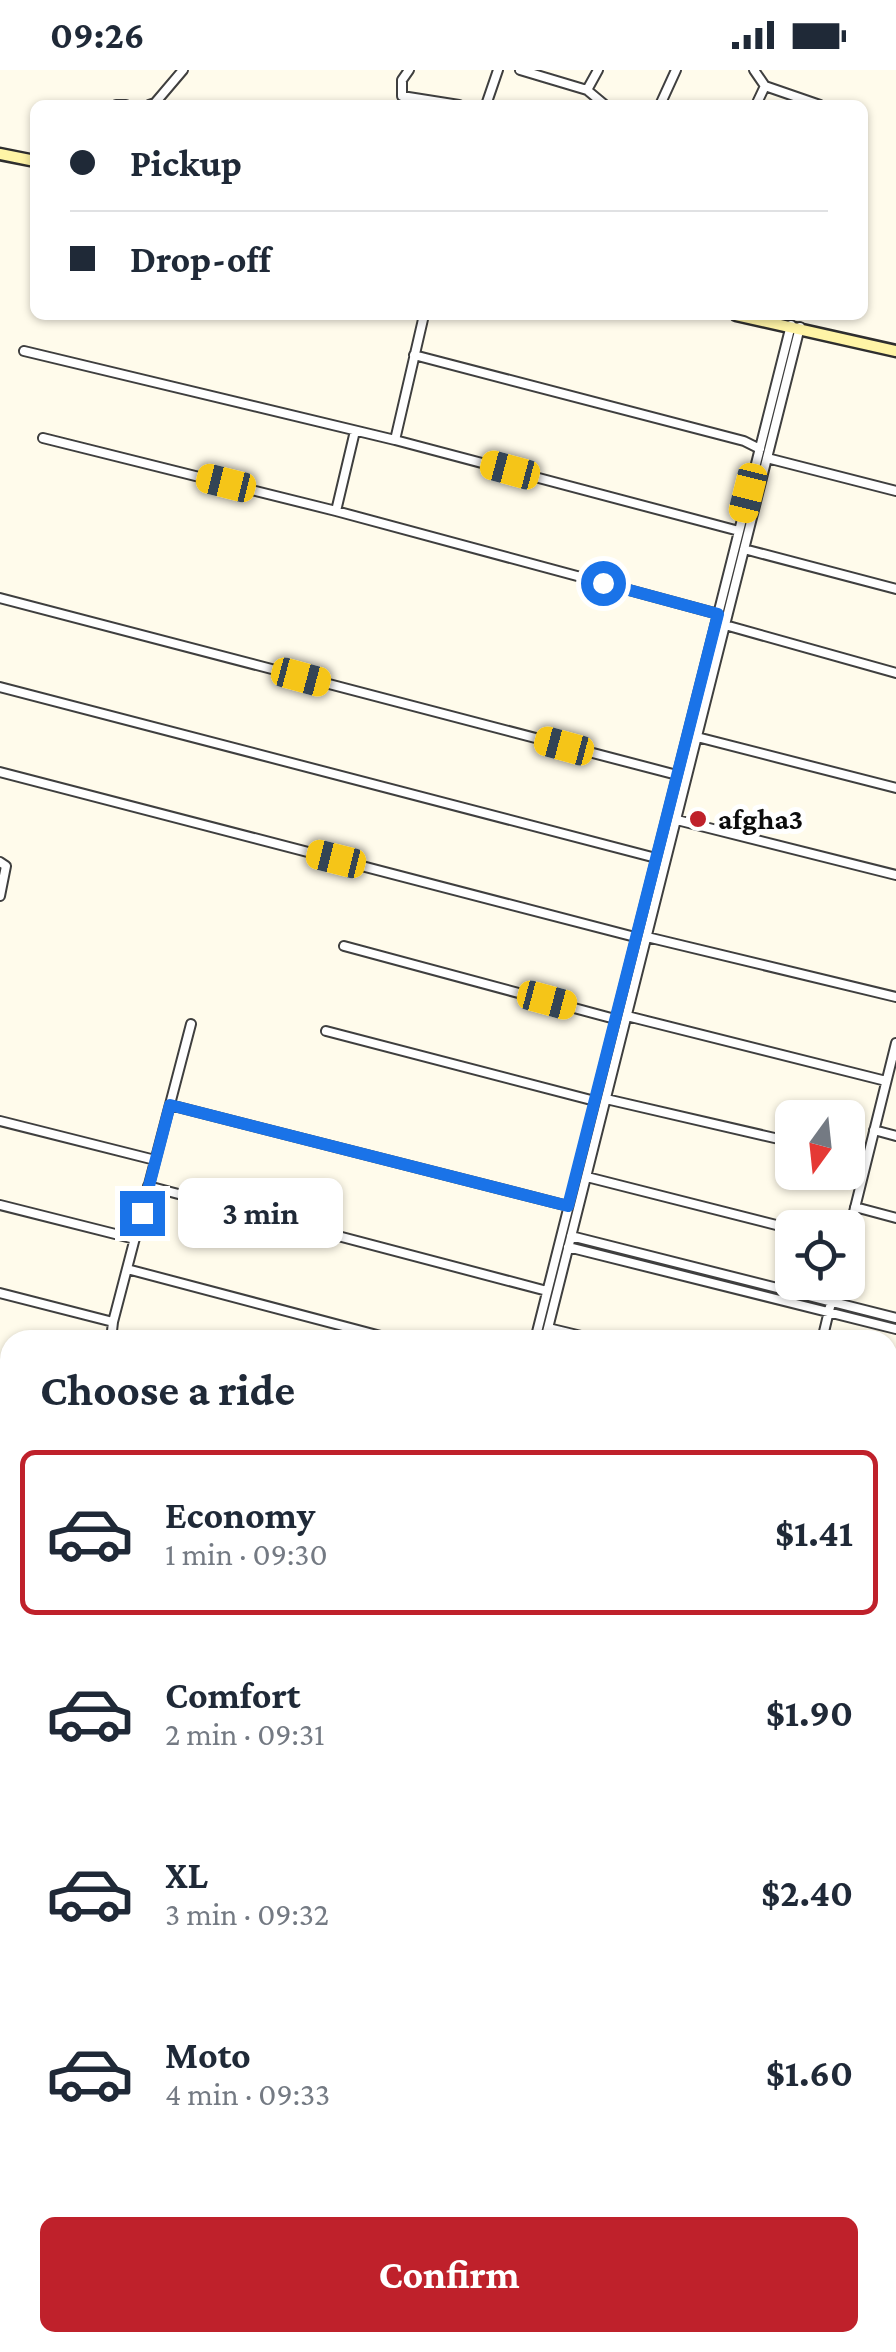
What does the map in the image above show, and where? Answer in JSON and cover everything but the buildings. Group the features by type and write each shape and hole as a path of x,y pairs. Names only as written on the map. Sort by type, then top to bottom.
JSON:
{"main road":[{"path":"0,154 30,160"},
{"path":"763,320 896,351"}],"street":[{"path":"158,100 184,70"},
{"path":"409,70 402,80 402,96 427,100"},
{"path":"488,100 498,70"},
{"path":"520,70 587,90 598,100"},
{"path":"587,90 598,70"},
{"path":"662,100 676,70"},
{"path":"754,70 765,86 806,100"},
{"path":"758,100 765,86"},
{"path":"395,440 423,320"},
{"path":"567,1235 568,1206 760,449 795,326"},
{"path":"556,1330 548,1328 564,1246 587,1176 698,737 767,458 795,326"},
{"path":"24,351 395,440 739,531"},
{"path":"414,355 744,441 760,449"},
{"path":"336,510 354,430"},
{"path":"43,438 336,510 718,614"},
{"path":"767,458 896,492"},
{"path":"744,549 896,589"},
{"path":"0,598 677,776"},
{"path":"725,625 896,673"},
{"path":"0,687 656,858"},
{"path":"697,696 707,698"},
{"path":"698,737 896,788"},
{"path":"0,772 636,937"},
{"path":"676,820 896,875"},
{"path":"0,862 6,866 0,896"},
{"path":"647,937 896,997"},
{"path":"344,946 615,1019"},
{"path":"626,1016 886,1081"},
{"path":"112,1330 191,1024"},
{"path":"326,1031 595,1102"},
{"path":"854,1210 896,1045"},
{"path":"606,1099 775,1138"},
{"path":"170,1105 568,1206"},
{"path":"0,1121 155,1160"},
{"path":"874,1130 896,1136"},
{"path":"587,1176 775,1224"},
{"path":"148,1186 547,1291"},
{"path":"0,1204 134,1239"},
{"path":"855,1207 896,1218"},
{"path":"567,1235 896,1318"},
{"path":"537,1330 564,1246"},
{"path":"564,1246 896,1329"},
{"path":"127,1269 358,1330"},
{"path":"0,1293 113,1322"},
{"path":"824,1330 832,1302"}],"place":[{"name":"afgha3","path":"698,819"}],"route":[{"path":"142,1213 170,1105 568,1206 718,614 603,583"}]}
